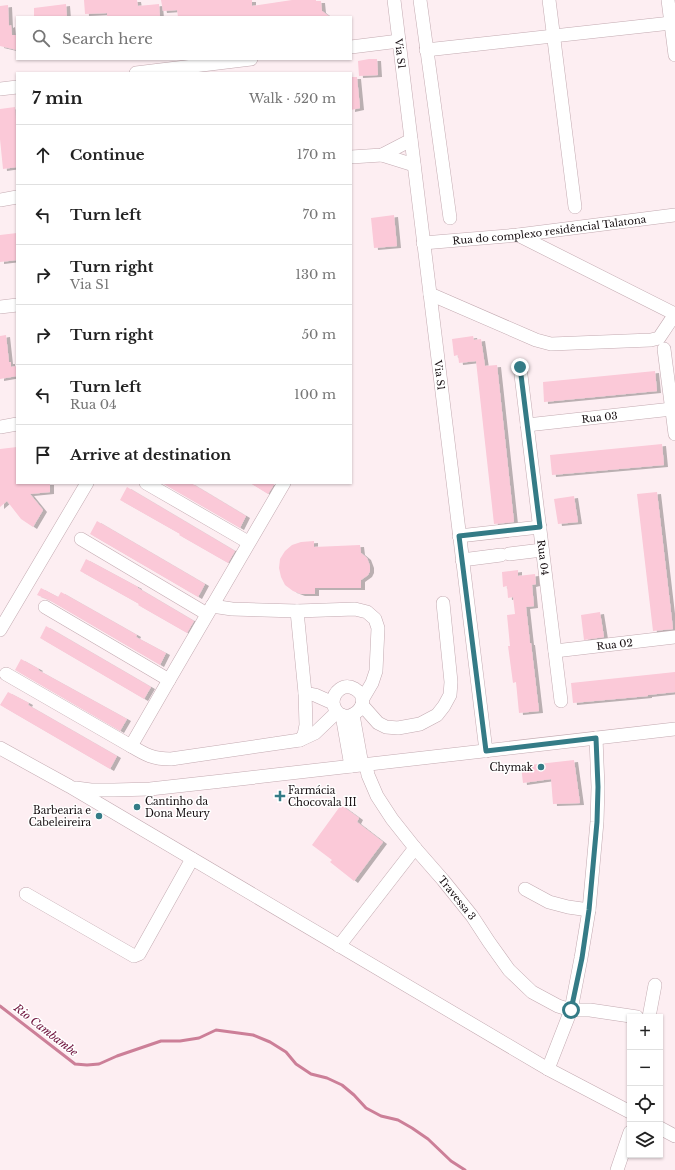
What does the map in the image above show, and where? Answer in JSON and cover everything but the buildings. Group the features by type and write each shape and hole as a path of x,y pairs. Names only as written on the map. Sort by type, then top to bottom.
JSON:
{"street":[{"name":"Via S1","path":"394,0 486,751"},
{"path":"420,0 450,218"},
{"path":"549,0 575,207"},
{"path":"668,0 675,55"},
{"path":"426,50 671,22"},
{"path":"352,47 399,41"},
{"path":"144,72 243,60"},
{"path":"0,90 16,87"},
{"path":"352,157 382,154 411,140"},
{"path":"382,154 414,165"},
{"path":"0,200 16,197"},
{"name":"Rua do complexo residêncial Talatona","path":"423,243 518,235 675,215"},
{"path":"430,294 522,335 551,344 652,340 659,338 675,314 518,235"},
{"path":"0,307 16,305"},
{"path":"664,349 675,434"},
{"name":"Rua 04","path":"520,367 561,701"},
{"name":"Rua 03","path":"527,425 672,409"},
{"path":"0,427 16,424"},
{"path":"0,630 86,484"},
{"path":"148,484 248,542"},
{"path":"131,746 248,542 283,484"},
{"path":"459,536 540,527"},
{"path":"6,674 148,756 160,759 170,759 308,738 341,711 360,709 376,671 378,628 375,619 367,612 355,609 297,611 232,609 210,610 81,540"},
{"path":"462,560 542,550"},
{"path":"341,711 333,698 338,690 351,687 358,692 362,702 378,723 386,727 398,728 420,724 437,715 450,695 451,682 442,603"},
{"path":"45,607 169,680"},
{"path":"297,611 305,693 306,731 300,740"},
{"name":"Rua 02","path":"555,651 675,637"},
{"path":"305,693 315,695 341,711"},
{"name":"Travessa 3","path":"341,711 360,765 368,775 377,796 414,848 443,880 472,916 509,970 532,992 558,1006 571,1010"},
{"path":"69,786 91,790 150,789 675,729"},
{"path":"548,1069 571,1010 582,958 589,910 597,822 598,787 596,738"},
{"path":"0,748 69,786 548,1069 627,1106"},
{"path":"338,946 414,848"},
{"path":"26,894 134,956 139,954 192,859"},
{"path":"525,889 550,902 568,907 589,910"},
{"path":"650,1014 655,985"},
{"path":"571,1010 590,1010 627,1016"},
{"path":"663,1130 675,1136"},
{"path":"617,1170 627,1141"}],"waterway":[{"name":"Rio Cambambe","path":"0,1006 75,1064 99,1064 117,1056 161,1041 180,1041 199,1038 216,1030 253,1035 270,1042 286,1052 296,1064 311,1074 327,1078 342,1085 366,1108 381,1116 398,1120 412,1128 428,1139 451,1161 465,1170"}],"place":[{"name":"Chymak","path":"541,767"},
{"name":"Farmácia Chocovala III","path":"280,796"},
{"name":"Cantinho da Dona Meury","path":"137,807"},
{"name":"Barbearia e Cabeleireira","path":"99,816"}],"route":[{"path":"520,367 540,527 459,536 486,751 596,738 598,787 597,822 589,910 582,958 571,1010"}]}
